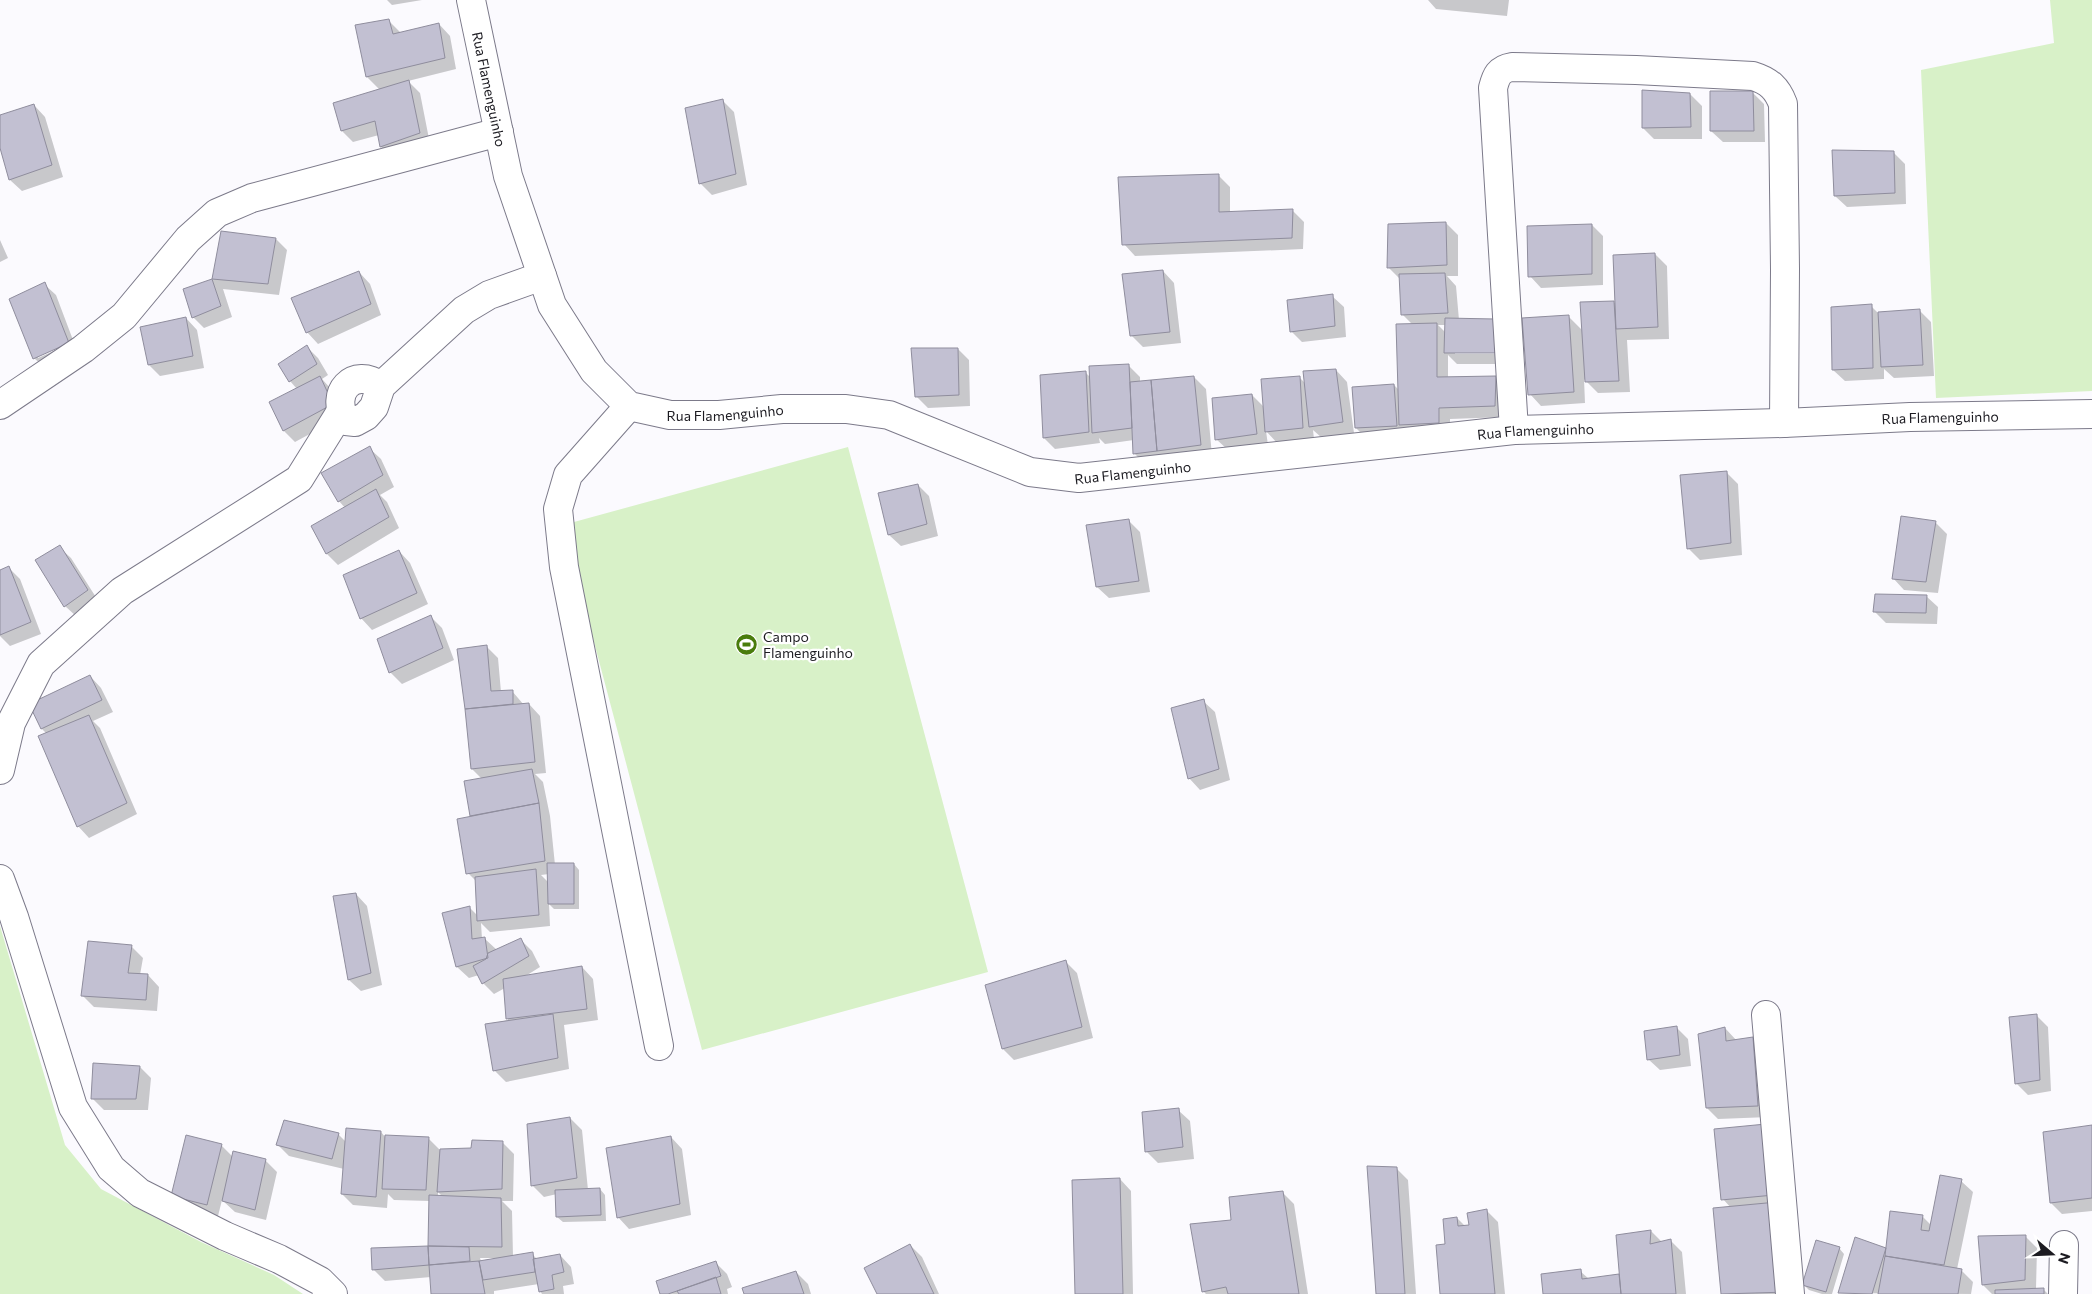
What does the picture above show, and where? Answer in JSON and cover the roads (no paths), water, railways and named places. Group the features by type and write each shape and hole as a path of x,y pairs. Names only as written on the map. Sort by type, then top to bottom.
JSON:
{"street":[{"name":"Rua Flamenguinho","path":"471,0 508,176 552,305 594,371 629,406 670,415 791,409 846,409 889,415 1030,472 1079,478 1514,430 1784,423 1910,417 2092,414"},
{"path":"1514,430 1493,88 1498,73 1504,68 1512,67 1636,70 1753,76 1774,86 1783,104 1784,423"},
{"path":"0,405 83,349 124,316 188,239 217,213 252,198 499,132"},
{"path":"0,770 12,723 41,664 122,591 299,479 340,412 346,421 355,422 366,416 374,407 381,386 464,310 489,295 542,276"},
{"path":"629,406 568,475 558,509 564,567 659,1046"},
{"path":"0,879 17,926 73,1107 111,1168 140,1193 225,1236 278,1259 320,1281 333,1294"},
{"path":"1766,1015 1790,1294"},
{"path":"2063,1294 2064,1245"}],"place":[{"name":"Campo Flamenguinho","path":"747,644"}]}
